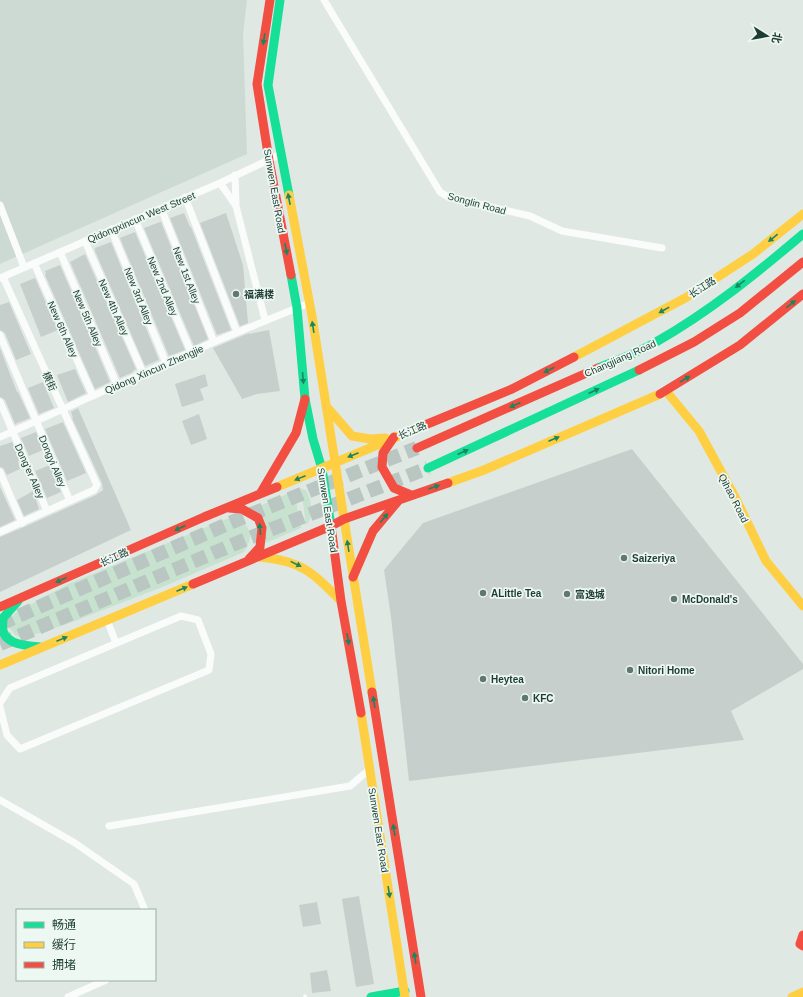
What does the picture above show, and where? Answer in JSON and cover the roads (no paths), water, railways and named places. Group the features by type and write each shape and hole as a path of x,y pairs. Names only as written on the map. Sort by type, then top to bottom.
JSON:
{"main road":[{"name":"Sunwen East Road","path":"270,0 257,84 269,160 297,308 305,399 313,439 322,469 341,601 359,701 405,994"},
{"name":"Sunwen East Road","path":"280,0 268,85 309,303 421,997"},
{"name":"长江路","path":"0,607 225,508 322,469 335,462 512,388 627,330 687,297 753,254 803,214"},
{"name":"Changjiang Road","path":"417,448 655,343 695,318 787,248 803,234"},
{"name":"Changjiang Road","path":"428,468 643,368 694,342 740,313 803,262"},
{"path":"0,665 258,557 344,519 484,470 666,391 740,345 803,294"},
{"name":"Qihao Road","path":"666,391 699,431 736,499 766,561 803,606"},
{"path":"260,494 296,433 305,399"},
{"path":"326,406 352,436 370,439 394,437"},
{"path":"394,437 383,453 382,467 394,488 411,495"},
{"path":"354,577 373,531 399,499"},
{"path":"225,508 242,508 258,518 262,528 260,547 246,562"},
{"path":"258,557 282,560 299,565 341,601"},
{"path":"22,597 3,618 3,630 6,637 17,644 42,647"},
{"path":"792,997 803,992"},
{"path":"371,997 405,994"}],"street":[{"name":"Songlin Road","path":"324,0 440,192 448,197 530,216 562,231 662,248"},
{"name":"Qidongxincun West Street","path":"2,277 220,183 281,154"},
{"path":"235,175 236,206 265,320"},
{"path":"220,183 236,206"},
{"path":"185,197 237,332"},
{"path":"0,205 24,268"},
{"name":"New 1st Alley","path":"161,208 214,342"},
{"name":"New 2nd Alley","path":"135,219 191,352"},
{"name":"New 3rd Alley","path":"112,229 166,363"},
{"name":"New 4th Alley","path":"85,241 143,374"},
{"name":"New 5th Alley","path":"60,252 117,385"},
{"name":"New 6th Alley","path":"34,263 92,396"},
{"name":"横街","path":"2,277 97,485 94,490 70,501"},
{"name":"Qidong Xincun Zhengjie","path":"0,437 237,332 309,303"},
{"name":"Dongyi Alley","path":"0,335 70,501"},
{"name":"Dong'er Alley","path":"0,402 47,511"},
{"path":"0,472 22,523"},
{"path":"0,532 70,501"},
{"path":"0,703 10,688 181,616 198,620 211,654 209,670 20,749 4,736 0,707"},
{"path":"107,620 116,643"},
{"path":"109,826 350,786 370,769"},
{"path":"0,800 75,843 134,884 145,909"},
{"path":"68,997 104,981"}],"tunnel":[{"path":"0,624 239,519 417,448"},
{"path":"0,644 244,540 428,468"}],"place":[{"name":"福满楼","path":"236,294"},
{"name":"Saizeriya","path":"624,558"},
{"name":"ALittle Tea","path":"483,593"},
{"name":"富逸城","path":"567,594"},
{"name":"McDonald's","path":"674,599"},
{"name":"Nitori Home","path":"630,670"},
{"name":"Heytea","path":"483,679"},
{"name":"KFC","path":"525,698"}]}
